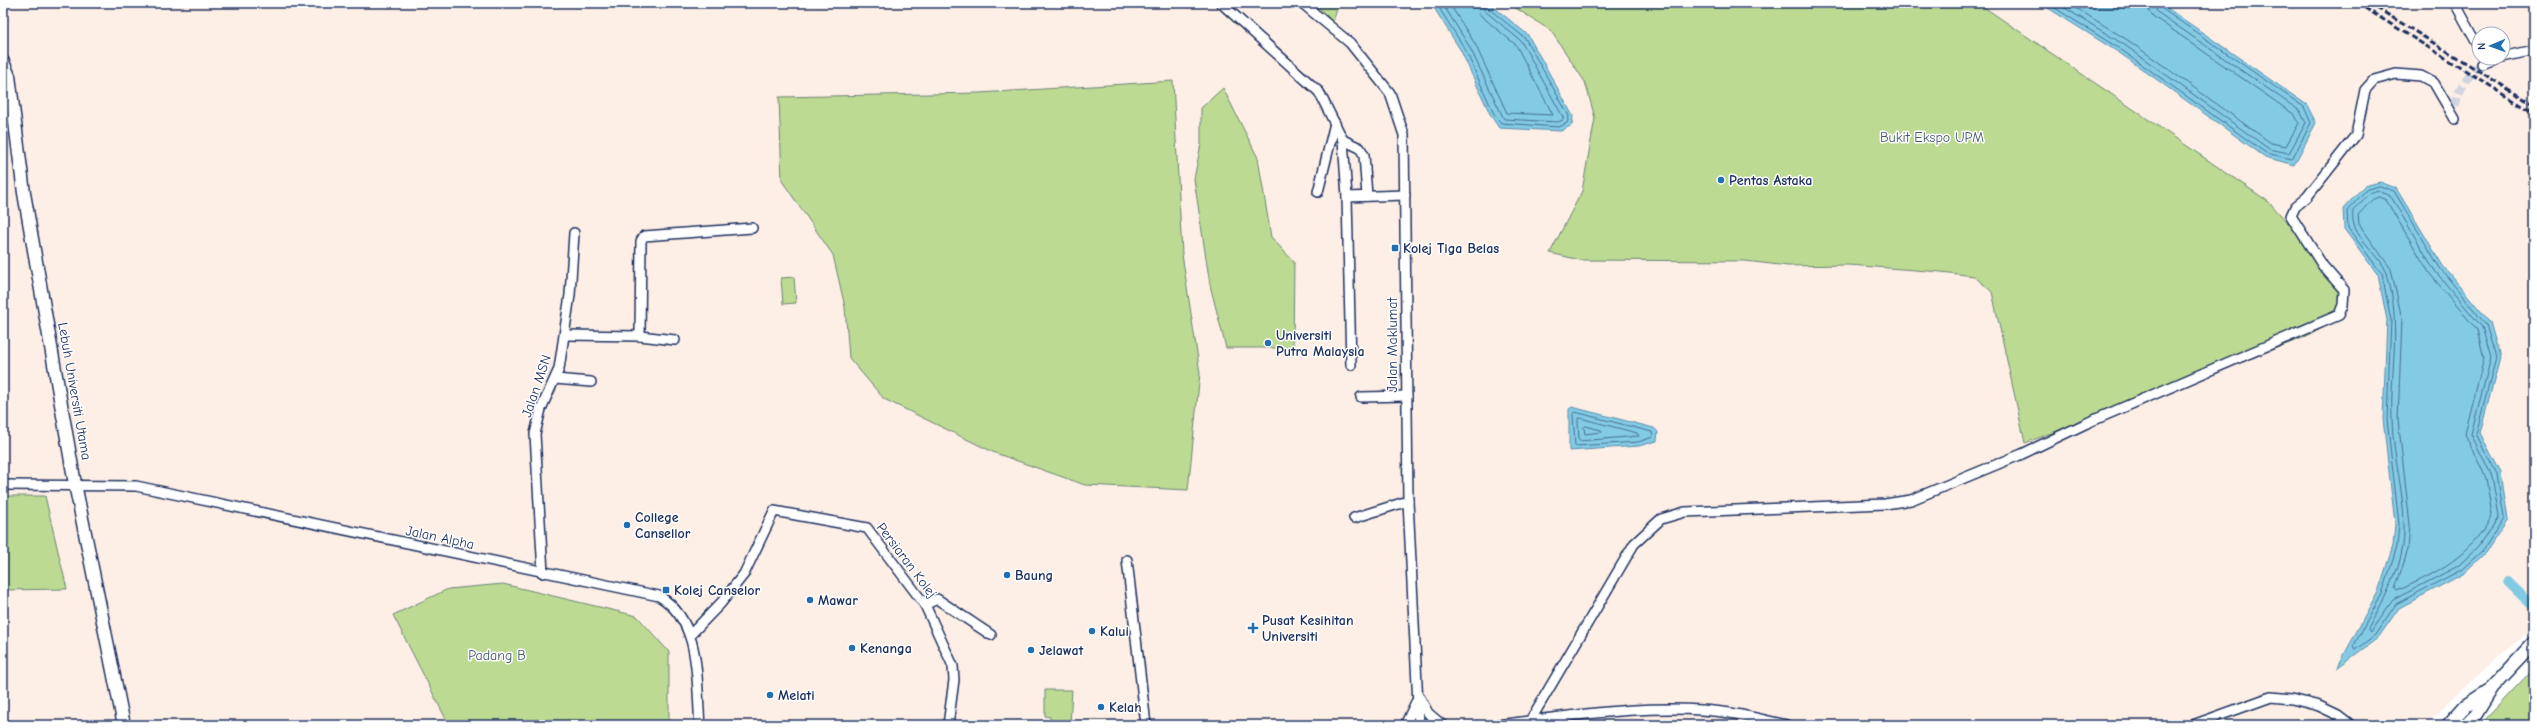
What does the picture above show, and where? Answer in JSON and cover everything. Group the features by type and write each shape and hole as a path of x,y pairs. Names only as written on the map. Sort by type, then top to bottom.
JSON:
{"street":[{"path":"1221,3 1319,92 1344,140 1347,197 1351,364"},
{"name":"Jalan Maklumat","path":"1302,3 1350,43 1390,93 1404,135 1408,501 1419,725"},
{"path":"2455,3 2471,32"},
{"path":"2511,54 2534,50"},
{"name":"Lebuh Universiti Utama","path":"3,62 9,76 24,193 76,484 124,725"},
{"path":"1530,721 1634,544 1661,519 1685,512 1885,504 1912,500 2022,454 2086,423 2339,315 2343,305 2344,290 2323,266 2291,216 2295,207 2306,197 2356,135 2365,90 2374,80 2396,74 2422,76 2434,83 2455,119 2455,106"},
{"path":"1318,192 1335,123"},
{"path":"1344,140 1360,148 1364,155 1367,196"},
{"path":"1347,197 1405,195"},
{"path":"640,336 640,241 644,236 752,228"},
{"name":"Jalan MSN","path":"543,573 536,434 540,409 559,369 566,335 574,233"},
{"path":"566,335 640,336 675,340"},
{"path":"555,379 591,382"},
{"path":"1361,397 1407,396"},
{"name":"Jalan Alpha","path":"3,485 76,484 136,486 543,573 659,596 673,604 691,634 700,725"},
{"path":"1354,518 1408,501"},
{"name":"Persiaran Kolej","path":"691,634 721,603 744,574 774,511 867,528 925,605 953,666 954,680 948,725"},
{"path":"1127,560 1146,725"},
{"path":"925,605 937,599 991,635"},
{"path":"2465,725 2476,714 2492,688 2534,643"},
{"path":"2448,725 2466,706 2492,688"},
{"path":"1405,725 1414,711 1418,695"},
{"path":"1418,695 1428,713 1442,725"},
{"path":"2193,725 2271,697 2292,699 2319,706 2338,715 2351,725"},
{"path":"1497,725 1669,710 1730,713 1787,725"}],"shaded area":[{"name":"Universiti Putra Malaysia","path":"3,3 2534,3 2534,628 2488,665 2425,725 3,725"}],"green space":[{"path":"1314,3 1339,3 1333,22"},
{"name":"Bukit Ekspo UPM","path":"1508,3 1978,3 2269,202 2348,289 2345,315 2308,336 2025,443 1992,292 1974,276 1848,265 1788,266 1745,261 1580,260 1550,253 1582,191 1595,118 1585,82 1551,31"},
{"path":"1173,81 1182,254 1200,373 1188,490 1085,485 995,453 884,399 849,358 845,307 833,255 782,181 779,97 979,93"},
{"path":"1223,88 1258,158 1271,237 1294,262 1293,348 1226,348 1210,285 1194,179 1201,144 1201,108"},
{"path":"794,277 796,303 783,304 781,278"},
{"path":"3,496 45,496 67,589 3,590"},
{"name":"Padang B","path":"503,584 637,616 669,652 669,725 449,725 393,615 448,589"},
{"path":"2534,668 2534,725 2480,725"},
{"path":"1045,690 1072,690 1070,725 1050,725 1050,717 1045,716"}],"water":[{"path":"1431,3 1489,3 1528,35 1573,116 1572,125 1561,131 1499,128 1491,116 1461,51"},
{"path":"2040,3 2160,3 2307,105 2316,123 2294,165 2265,157 2121,54"},
{"path":"2380,182 2396,188 2443,266 2490,322 2500,358 2480,433 2501,473 2508,519 2485,553 2463,574 2399,608 2378,638 2337,668 2378,592 2393,546 2395,524 2383,419 2387,320 2378,275 2344,229 2343,209 2364,186"},
{"path":"1572,407 1654,428 1658,432 1657,441 1639,446 1569,451 1569,409"}],"waterway":[{"path":"2508,582 2534,607"}],"tunnel":[{"path":"2455,106 2464,82 2480,66"}],"railway":[{"path":"2357,3 2534,113"},
{"path":"2369,3 2534,105"}],"place":[{"name":"Pentas Astaka","path":"1721,180"},
{"name":"Kolej Tiga Belas","path":"1395,248"},
{"name":"Universiti Putra Malaysia","path":"1268,343"},
{"name":"College Cansellor","path":"627,525"},
{"name":"Baung","path":"1007,575"},
{"name":"Kolej Canselor","path":"666,590"},
{"name":"Mawar","path":"810,600"},
{"name":"Pusat Kesihitan Universiti","path":"1253,628"},
{"name":"Kalui","path":"1092,631"},
{"name":"Kenanga","path":"852,648"},
{"name":"Jelawat","path":"1031,650"},
{"name":"Melati","path":"770,695"},
{"name":"Kelah","path":"1101,707"}]}
